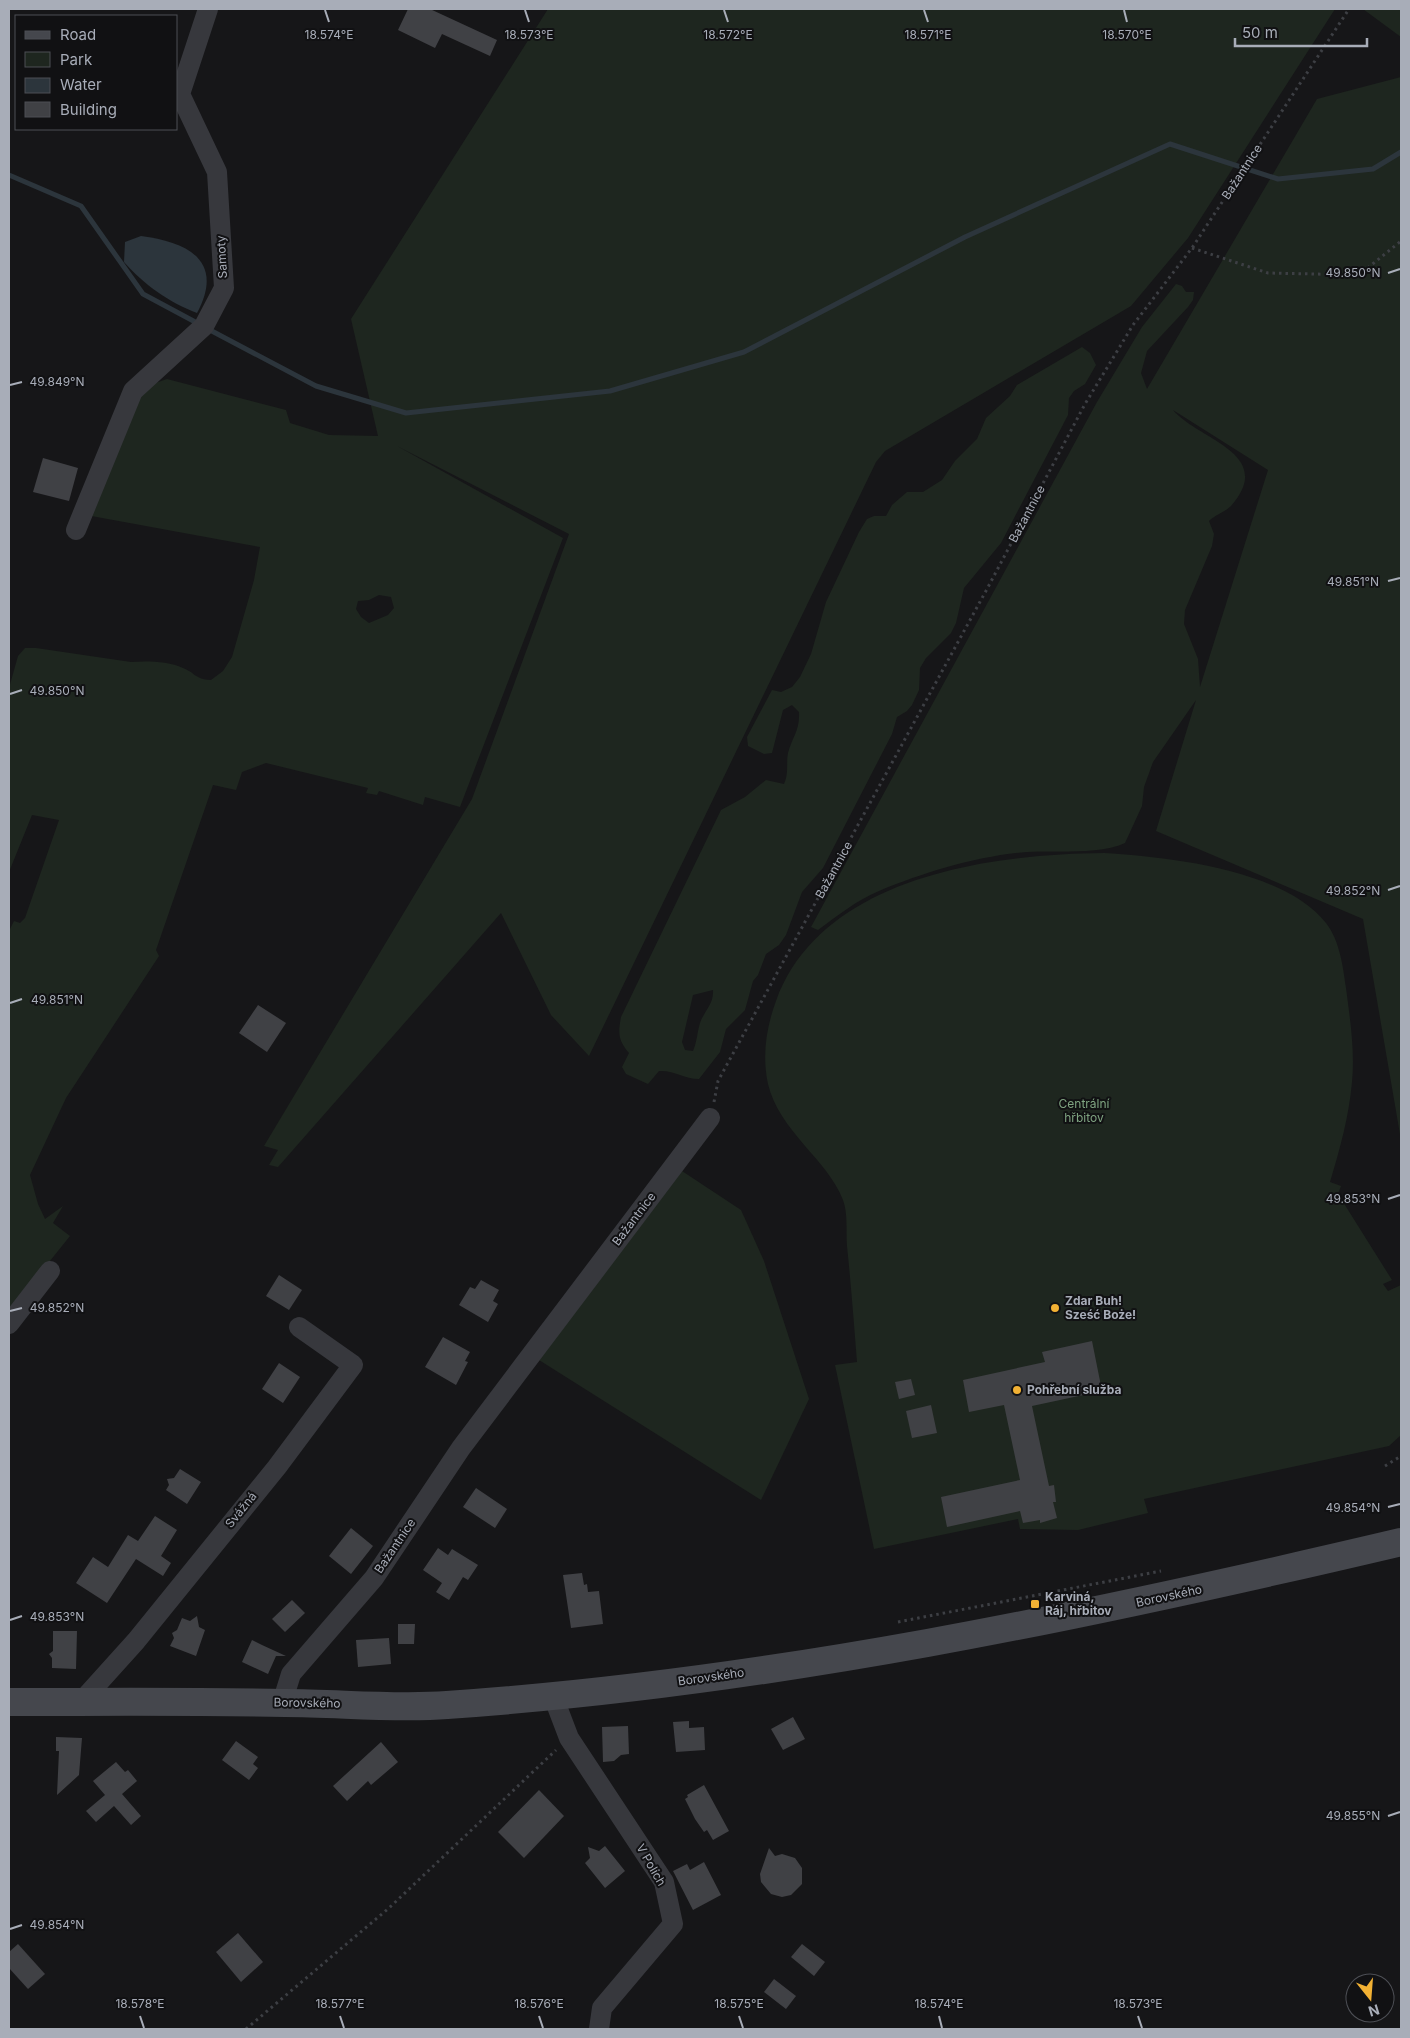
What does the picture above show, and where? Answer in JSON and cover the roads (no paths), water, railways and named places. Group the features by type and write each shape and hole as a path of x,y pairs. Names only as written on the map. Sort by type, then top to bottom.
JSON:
{"main road":[{"name":"Borovského","path":"9,1702 282,1702 442,1705 554,1696 680,1682 904,1649 1189,1592 1401,1542"}],"street":[{"name":"Samoty","path":"76,530 133,391 204,326 224,288 217,172 180,94 208,9"},
{"name":"Bažantnice","path":"282,1702 291,1674 374,1578 461,1448 710,1118"},
{"path":"9,1324 50,1271"},
{"name":"Svážná","path":"80,1702 136,1641 277,1467 353,1365 299,1327"},
{"name":"V Polích","path":"554,1696 569,1738 664,1882 673,1924 602,2008 599,2029"}],"water":[{"path":"141,236 174,243 187,249 197,257 204,267 207,280 205,295 197,313 177,304 158,292 124,262 125,242"}],"waterway":[{"path":"208,329 316,386 406,413 610,391 744,352 965,237 1170,144 1278,179 1373,169 1401,152"},
{"path":"9,175 81,206 143,294 199,324"}],"place":[{"name":"Zdar Buh! Sześć Boże!","path":"1055,1308"},
{"name":"Pohřební služba","path":"1017,1390"},
{"name":"Karviná, Ráj, hřbitov","path":"1035,1604"}],"park label":[{"name":"Centrální hřbitov","path":"1084,1111"}]}
